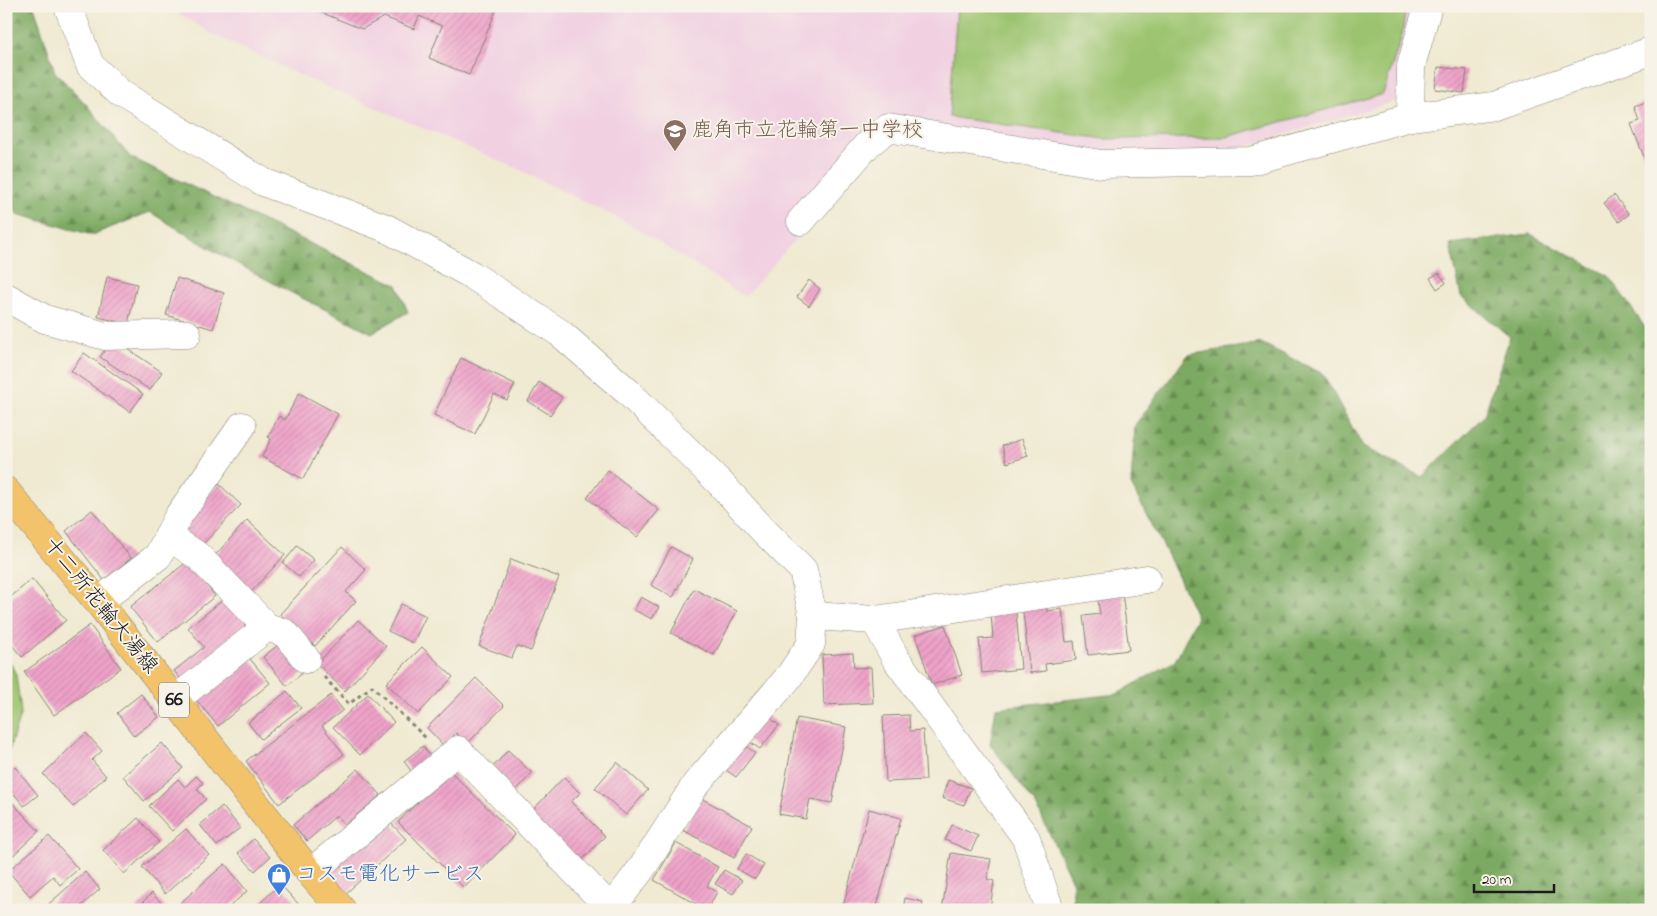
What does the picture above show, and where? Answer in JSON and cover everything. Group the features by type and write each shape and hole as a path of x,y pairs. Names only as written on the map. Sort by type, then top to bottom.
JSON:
{"main road":[{"name":"十二所花輪大湯線","path":"6,491 98,602 310,873 342,910"}],"street":[{"path":"68,6 90,65 121,94 263,182 386,228 472,275 560,333 628,392 721,484 802,570 812,616 811,644 788,678 696,784 642,868 610,909 458,750 310,873"},
{"path":"1410,117 1411,66 1428,6"},
{"path":"802,221 868,144 888,128 1101,164 1251,161 1410,117 1494,106 1651,51"},
{"path":"6,298 45,319 105,336 186,334"},
{"path":"98,602 158,556 179,515 242,426"},
{"path":"168,536 198,556 267,627 285,633 306,659"},
{"path":"812,616 875,620 1147,580"},
{"path":"875,620 896,659 1026,838 1050,910"},
{"path":"175,700 267,627"}],"path":[{"path":"306,659 349,704 372,686 447,759"}],"shaded area":[{"name":"鹿角市立花輪第一中学校","path":"167,6 1419,6 1395,101 1235,150 1102,155 885,118 869,155 745,297 631,225 514,167 308,79 214,35"}],"green space":[{"path":"6,6 34,6 55,72 85,103 130,157 397,285 408,312 372,333 214,251 150,212 92,235 17,214 6,197"},
{"path":"957,6 1406,6 1402,35 1383,94 1223,138 1104,139 949,117"},
{"path":"1530,234 1609,276 1651,336 1651,910 1073,910 1073,883 1036,805 990,744 996,708 1117,694 1175,661 1197,617 1167,553 1131,485 1135,425 1188,355 1261,343 1323,374 1363,447 1422,477 1484,416 1510,337 1461,296 1450,244"},
{"path":"6,653 16,675 21,712 6,760"}],"building":[{"path":"305,6 498,6 469,75 429,58 442,26 419,16 414,29 384,17 362,29"},
{"path":"1438,67 1467,70 1464,93 1435,89"},
{"path":"1651,100 1651,175 1631,124 1640,121 1635,106"},
{"path":"1614,195 1629,214 1619,222 1604,203"},
{"path":"1439,273 1446,283 1437,289 1430,278"},
{"path":"107,277 137,284 128,324 98,317"},
{"path":"177,278 224,293 213,329 166,315"},
{"path":"809,280 820,289 809,306 797,297"},
{"path":"113,339 162,372 150,390 100,357"},
{"path":"84,353 143,394 130,412 71,371"},
{"path":"461,358 515,384 507,400 494,394 475,434 434,415"},
{"path":"539,382 562,397 550,415 528,401"},
{"path":"299,393 338,414 303,479 262,457 271,439 268,437 279,416 285,420"},
{"path":"1022,439 1028,456 1007,463 1002,446"},
{"path":"608,470 659,510 637,537 587,498"},
{"path":"219,484 241,505 200,547 179,526"},
{"path":"92,510 131,558 104,580 66,531"},
{"path":"247,520 285,555 249,594 212,559"},
{"path":"297,546 314,560 299,577 283,563"},
{"path":"342,547 366,570 346,592 356,601 315,646 280,614"},
{"path":"671,547 693,559 673,597 651,585"},
{"path":"511,559 559,577 531,651 517,646 512,658 479,646"},
{"path":"188,561 215,596 158,642 130,607"},
{"path":"32,579 66,620 22,657 6,638 6,601"},
{"path":"694,589 737,611 714,655 671,633"},
{"path":"1122,592 1129,650 1088,655 1083,616 1100,614 1097,595"},
{"path":"229,595 253,625 182,681 174,671 204,647 188,628"},
{"path":"641,597 659,607 652,619 634,610"},
{"path":"1046,601 1047,611 1062,609 1066,642 1074,641 1076,660 1045,664 1046,671 1030,673 1022,604"},
{"path":"401,604 426,616 413,643 388,631"},
{"path":"1016,612 1021,669 982,673 979,639 993,638 991,614"},
{"path":"358,620 386,646 345,691 317,664"},
{"path":"90,625 121,668 54,715 24,672"},
{"path":"945,625 962,675 932,685 915,635"},
{"path":"283,641 306,670 287,686 263,657"},
{"path":"422,647 453,677 418,714 386,683"},
{"path":"245,653 270,683 218,726 193,696"},
{"path":"853,653 854,668 871,667 873,703 824,705 822,655"},
{"path":"476,678 504,706 467,744 456,733 444,746 427,728"},
{"path":"287,691 301,708 261,739 248,723"},
{"path":"141,694 159,717 134,736 117,713"},
{"path":"368,694 394,722 360,755 333,727"},
{"path":"331,695 343,710 322,726 344,754 279,804 246,761"},
{"path":"766,715 779,725 760,749 747,740"},
{"path":"909,715 910,731 923,730 926,780 886,782 883,716"},
{"path":"797,718 846,727 832,803 810,799 806,819 779,814"},
{"path":"86,733 102,751 92,760 106,776 73,807 43,774"},
{"path":"162,743 183,768 144,801 123,776"},
{"path":"742,743 755,753 736,777 723,768"},
{"path":"423,746 430,756 411,771 404,761"},
{"path":"508,750 532,773 510,797 486,775"},
{"path":"617,762 648,790 626,815 595,788"},
{"path":"15,767 38,795 24,806 6,784 6,775"},
{"path":"358,769 381,795 345,825 337,815 307,841 293,825"},
{"path":"449,770 515,835 464,888 398,822"},
{"path":"196,776 203,783 197,789 206,799 172,831 149,806 178,779 185,787"},
{"path":"564,777 580,793 571,802 605,836 577,865 527,816"},
{"path":"948,780 971,788 964,805 942,798"},
{"path":"6,796 39,831 6,862"},
{"path":"701,798 752,826 734,858 683,830"},
{"path":"222,806 240,828 217,846 200,825"},
{"path":"869,809 901,818 876,910 842,910"},
{"path":"138,818 159,842 124,874 103,850"},
{"path":"387,819 406,839 344,895 325,875"},
{"path":"952,825 978,836 971,851 945,840"},
{"path":"186,829 209,855 165,894 142,867"},
{"path":"49,836 78,869 60,885 53,876 30,896 8,871"},
{"path":"253,839 270,857 255,871 238,853"},
{"path":"676,843 718,867 707,886 717,892 707,910 654,880"},
{"path":"951,853 991,859 987,879 994,881 990,910 942,910"},
{"path":"746,854 764,865 755,879 737,869"},
{"path":"225,864 247,891 226,910 186,910 180,903"},
{"path":"724,870 742,880 733,894 715,884"},
{"path":"85,872 100,889 77,910 42,910"},
{"name":"コスモ電化サービス","path":"280,884 302,908 299,910 253,910"},
{"path":"152,893 168,910 135,910"},
{"path":"905,898 923,902 921,910 903,910"}],"place":[{"name":"鹿角市立花輪第一中学校","path":"675,152"},
{"name":"コスモ電化サービス","path":"279,896"}]}
